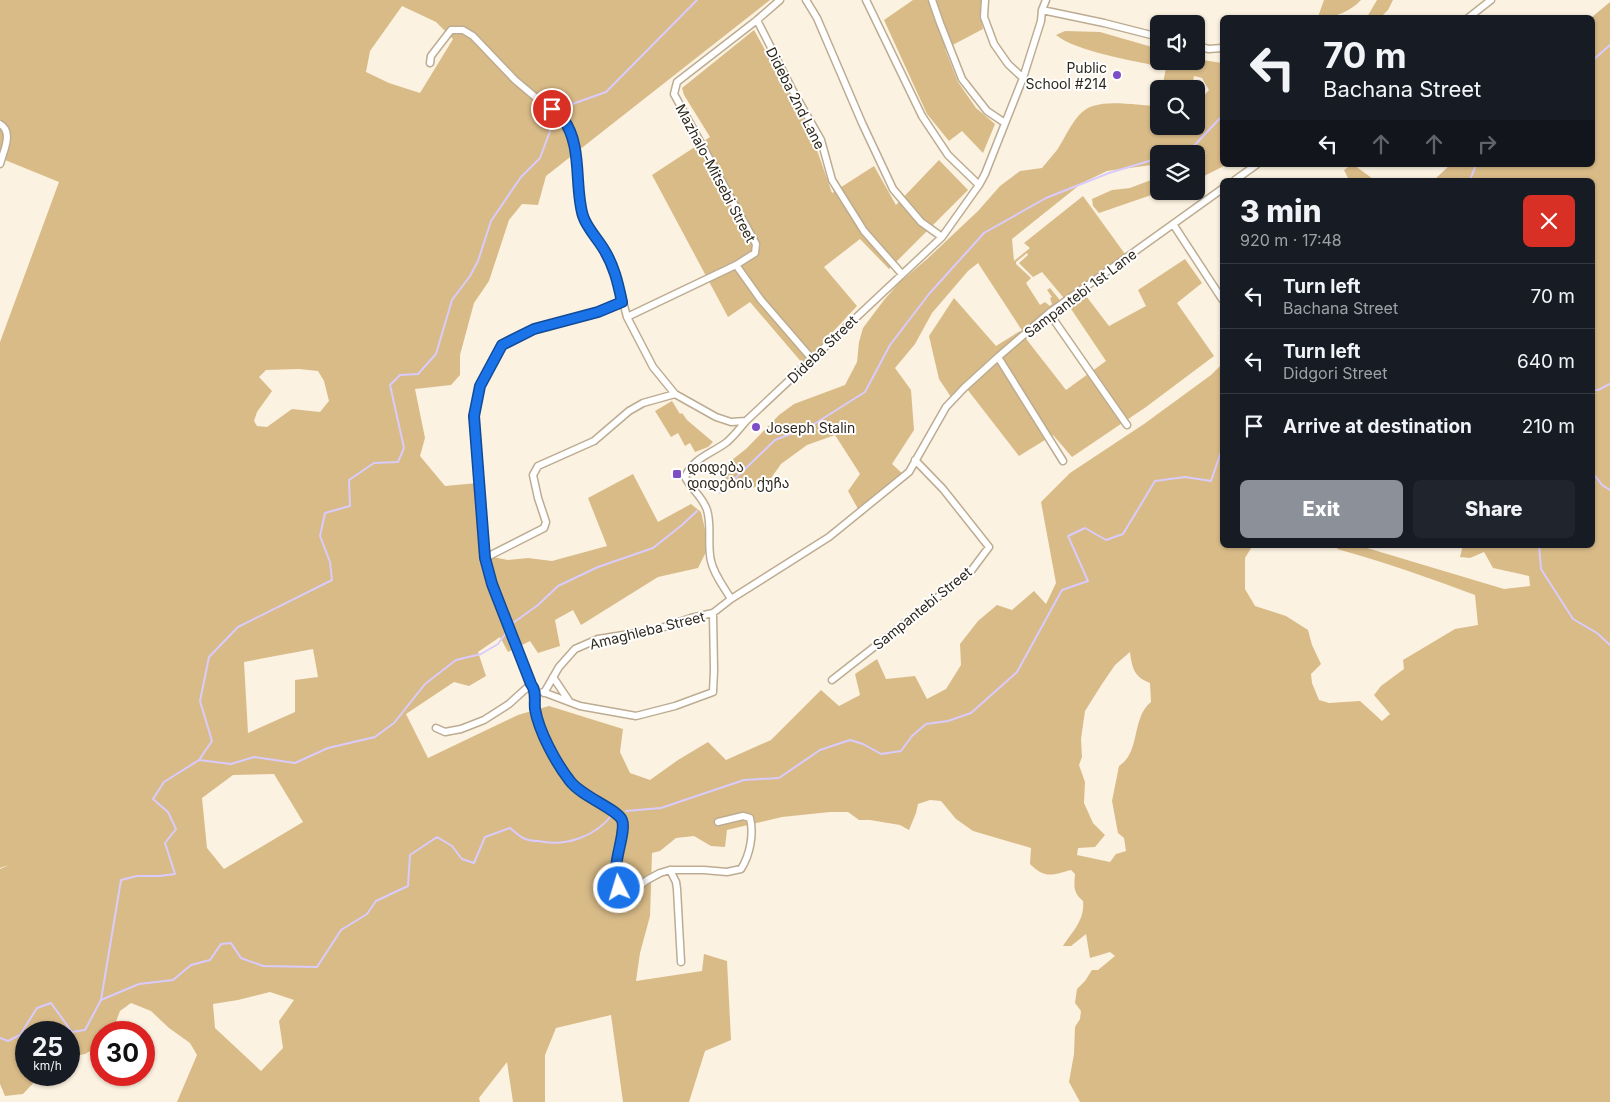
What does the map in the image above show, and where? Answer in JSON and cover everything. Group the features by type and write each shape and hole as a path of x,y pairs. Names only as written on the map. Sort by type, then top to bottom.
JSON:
{"street":[{"name":"Mazhalo-Mitsebi Street","path":"627,317 736,265 755,253 756,244 674,94 677,82 780,0"},
{"path":"806,0 817,18 862,123 893,189 921,222 942,237"},
{"path":"866,0 922,116 948,155 979,185"},
{"path":"932,0 962,79 987,111 1004,123"},
{"path":"985,0 984,17 994,44 1008,64 1023,78"},
{"name":"Dideba Street","path":"731,599 715,572 710,559 707,508 689,486 685,477 689,468 728,441 746,421 901,273 942,237 985,174 1023,78 1046,0"},
{"path":"1472,15 1491,0"},
{"path":"1042,10 1150,35"},
{"name":"Dideba 2nd Lane","path":"757,20 821,140 832,180 864,231 901,273"},
{"path":"430,63 431,56 451,30 463,30 473,36 515,80 564,120 571,135 577,160 577,178 583,217 615,271 627,317 654,367 675,394 716,417 731,422 746,421"},
{"path":"1205,48 1220,48"},
{"path":"0,124 4,126 8,135 0,164"},
{"path":"1238,178 1253,167"},
{"name":"Sampantebi 1st Lane","path":"915,460 946,408 964,388 998,357 1049,313 1220,190"},
{"path":"1172,224 1220,297"},
{"path":"736,265 761,300 812,359"},
{"path":"622,302 598,312 534,329 502,345 484,378 480,386 474,416 485,558 492,584 533,686 535,710 546,742 571,783 585,795 616,812 622,820 623,831 616,869 619,888 632,892 647,880 670,870 727,872 741,868 747,859 752,827 750,818 743,816 718,822"},
{"path":"1049,313 1127,425"},
{"path":"998,357 1062,461"},
{"path":"485,558 544,528 546,522 533,475 538,466 594,440 629,411 643,403 675,394"},
{"path":"533,686 544,693 580,706 636,716 675,706 712,692 714,670 713,613 731,599 829,537 909,472 915,460"},
{"name":"Sampantebi Street","path":"832,680 971,571 989,547 943,489 915,460"},
{"name":"Amaghleba Street","path":"544,693 559,667 575,649 598,639 654,630 713,613"},
{"path":"553,677 570,702"},
{"path":"436,728 446,732 461,729 484,720 533,686"},
{"path":"670,870 677,889 681,962"}],"shaded area":[{"path":"0,0 770,0 546,176 538,205 522,204 509,220 489,281 474,303 460,355 460,375 451,385 415,389 425,438 420,456 445,486 478,483 478,534 482,555 508,560 528,558 552,561 607,546 588,498 633,474 658,522 691,504 701,512 709,546 698,568 658,577 581,625 573,610 555,620 560,646 538,653 530,641 508,652 500,637 478,652 486,676 469,686 454,682 406,714 428,758 518,715 549,706 623,729 620,752 630,773 650,780 708,742 726,760 771,740 821,690 839,706 860,695 855,674 877,659 886,679 915,676 927,699 946,689 961,665 960,644 978,621 997,605 1012,610 1034,591 1046,604 1056,583 1041,502 1070,473 1144,424 1211,375 1220,366 1220,548 1251,548 1245,558 1245,589 1255,606 1286,616 1308,630 1312,645 1321,664 1311,674 1312,683 1319,700 1329,703 1360,701 1382,721 1390,714 1374,695 1381,686 1404,669 1403,660 1455,629 1478,625 1475,595 1407,570 1338,548 1367,548 1504,589 1530,586 1529,576 1493,568 1484,552 1470,558 1460,557 1462,548 1595,548 1595,178 1436,178 1448,167 1595,167 1594,15 1610,2 1610,1102 1080,1102 1069,1082 1074,1054 1075,1027 1080,1019 1081,1011 1075,1003 1077,989 1092,970 1098,970 1115,956 1110,952 1090,958 1086,934 1071,946 1063,946 1078,925 1083,908 1083,901 1077,895 1075,889 1075,874 1071,870 1054,874 1040,872 1030,864 1031,848 973,831 956,819 941,801 930,800 918,804 909,830 900,825 859,820 848,812 830,812 782,817 727,830 725,847 711,846 694,836 676,838 660,851 652,853 650,916 640,953 636,981 702,971 704,954 727,961 731,1040 705,1051 689,1102 623,1102 611,1015 556,1028 545,1055 545,1102 513,1102 507,1062 479,1098 480,1102 177,1102 197,1055 190,1043 169,1028 151,1011 131,1003 120,1011 116,1021 90,1021 90,1051 80,1055 80,1021 15,1021 15,1086 31,1086 23,1094 5,1096 0,1084 0,869 9,865 0,868 0,342 59,182 0,158","holes":["402,6 436,22 453,39 420,93 389,83 366,72 370,51","299,369 318,371 324,381 329,401 320,412 292,409 267,427 257,426 254,421 257,412 272,391 259,377 266,370","313,649 318,677 295,680 295,712 248,733 244,662","1130,652 1137,675 1150,683 1151,702 1141,717 1134,744 1126,760 1119,766 1112,801 1118,833 1124,838 1126,851 1116,854 1110,862 1077,855 1078,848 1095,847 1105,835 1093,823 1084,803 1085,782 1079,765 1082,757 1081,739 1085,711 1102,684 1115,665","274,774 303,822 224,869 207,848 202,798 233,775","270,992 294,1000 279,1021 283,1048 261,1071 215,1028 213,1004"]},
{"path":"913,0 981,0 980,16 983,29 945,49 958,82 976,108 995,124 983,153 962,131 949,141 927,114 884,20"},
{"path":"1324,0 1361,0 1352,8 1341,13 1319,15"},
{"path":"1377,0 1393,0 1383,15 1368,15"},
{"path":"754,30 811,133 832,193 874,166 896,205 939,160 968,190 889,269 860,239 824,267 857,306 803,364 750,302 728,317 652,175 710,137 684,95 682,88"},
{"path":"1065,31 1100,32 1150,46 1150,64 1092,51 1065,41 1056,35"},
{"path":"1205,60 1220,63 1220,167 1222,167 1205,176 1205,154 1207,153 1205,154 1205,145 1150,145 1150,165 1107,171 1082,183 1012,239 1014,261 1030,248 1024,243 1083,196 1125,254 1080,288 1109,326 1146,306 1138,290 1185,259 1202,283 1177,303 1214,356 1146,407 1072,457 1053,435 1019,456 967,389 955,403 939,379 929,336 954,298 996,346 1020,331 1066,390 1106,361 1063,297 1042,272 1033,277 1019,263 1028,255 1027,253 1016,264 1031,278 1026,283 1040,305 1045,302 1050,306 1052,304 1050,298 1052,297 1047,290 1050,288 1059,299 1059,302 1023,332 978,263 968,271 932,313 915,344 895,368 911,390 914,430 892,464 905,476 862,516 848,491 860,474 835,435 807,445 781,464 769,481 748,490 735,489 719,474 728,463 746,449 779,415 794,404 845,385 857,362 859,342 863,328 884,300 900,282 978,211 1000,186 1020,171 1042,168 1057,150 1081,113 1093,106 1109,103 1150,105 1150,135 1205,135 1205,94 1209,90 1205,80 1194,76 1193,80 1164,80 1166,70 1205,70"},
{"path":"1348,167 1357,167 1372,178 1348,178 1344,170"},
{"path":"1150,180 1150,195 1099,213 1093,206 1092,199 1112,190 1130,188"},
{"path":"672,401 680,414 682,413 687,420 713,442 708,447 695,452 690,443 685,446 678,433 671,437 655,411"}],"waterway":[{"path":"561,108 606,92 697,0"},
{"path":"1595,58 1610,45"},
{"path":"1195,145 1220,118"},
{"path":"101,1000 121,880 137,876 175,874 165,843 176,829 168,812 153,799 164,782 199,760 212,741 200,701 209,657 238,627 332,580 330,562 320,536 325,513 350,506 349,480 374,463 398,462 404,448 390,385 400,375 418,374 436,354 452,300 470,276 478,261 491,221 521,177 540,158 552,126"},
{"path":"720,493 775,440 811,426 865,392 890,345 929,294 984,233 1046,198 1109,173 1150,161"},
{"path":"1471,178 1475,167"},
{"path":"1595,390 1610,384"},
{"path":"626,811 661,808 744,780 779,778 820,750 850,740 863,744 881,754 901,751 912,736 926,724 948,721 971,713 1017,672 1062,590 1088,581 1068,536 1085,528 1106,540 1123,534 1155,481 1185,477 1211,481 1220,455"},
{"path":"1595,476 1602,485 1610,490"},
{"path":"510,626 538,605 558,586 598,567 653,548 697,511"},
{"path":"1539,548 1541,569 1573,619 1597,633 1610,645"},
{"path":"199,760 231,764 254,757 295,763 328,748 375,737 394,723 425,684 456,660 481,654 498,644 508,630"},
{"path":"0,1038 8,1041 20,1035 37,1008 51,1003 72,1032 85,1030 101,1000 139,984 173,980 191,965 210,960 221,944 231,943 241,958 263,966 317,967 341,930 367,914 376,901 408,886 410,855 437,837 452,846 462,859 474,863 485,837 510,828 521,837 532,841 559,843 579,839 597,829 612,815"}],"place":[{"name":"Public School #214","path":"1117,75"},
{"name":"Joseph Stalin","path":"756,427"},
{"name":"დიდება დიდების ქუჩა","path":"677,474"}],"route":[{"path":"552,109 564,120 571,135 577,160 577,178 583,217 615,271 622,302 598,312 534,329 502,345 480,386 474,416 485,558 492,584 531,684 535,688 535,710 546,742 571,783 585,795 616,812 622,820 623,831 616,869 619,888"}]}
